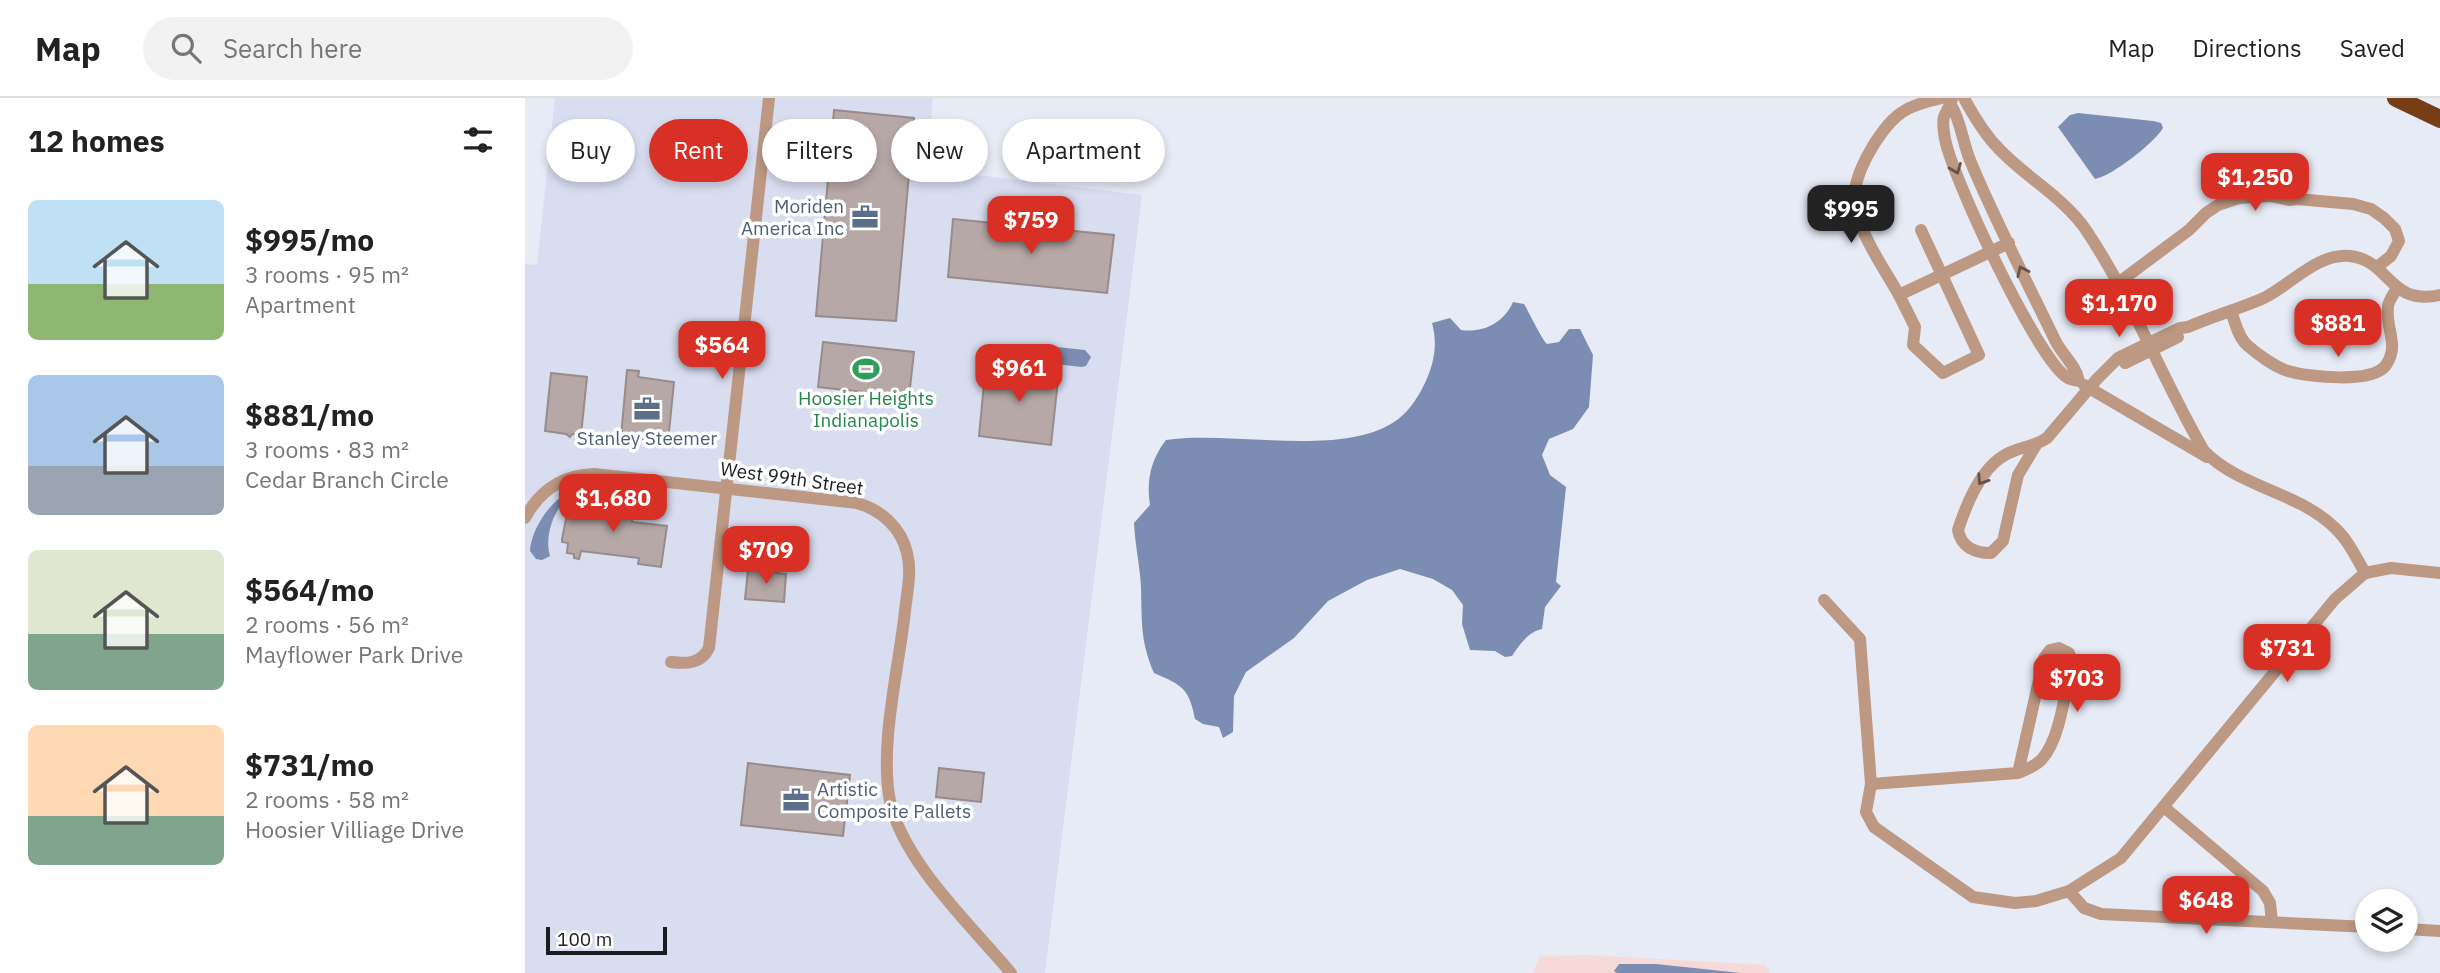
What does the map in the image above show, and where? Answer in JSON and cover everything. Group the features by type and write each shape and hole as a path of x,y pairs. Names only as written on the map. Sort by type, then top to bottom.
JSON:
{"highway":[{"path":"2396,98 2440,119"}],"street":[{"path":"671,662 698,660 709,648 769,98"},
{"path":"1964,98 1986,134 2001,151 2073,214 2086,230 2151,346 2199,442 2212,459"},
{"path":"1948,100 1959,116 1963,146 2057,345 2077,371 2083,385"},
{"path":"1948,100 1943,118 1950,156 2024,320 2041,347 2067,378 2228,470 2305,507 2334,526 2365,573"},
{"path":"1921,230 1979,355 1943,373 1913,345 1916,327 1867,239 1855,207 1853,192 1860,172 1882,131 1902,112 1948,100"},
{"path":"2117,283 2218,205 2239,198 2255,197 2332,201 2371,209 2395,229 2399,241 2391,256 2377,267"},
{"path":"1899,295 2010,243"},
{"path":"2036,445 2018,475 2001,545 1991,553 1972,550 1962,542 1958,530 1980,481 2005,455 2036,445 2050,435 2083,385 2115,364 2118,358 2151,346 2180,328 2269,295 2328,258 2355,257 2377,267 2397,288 2417,297 2440,295"},
{"path":"2231,311 2240,336 2247,345 2283,369 2366,377 2383,369 2390,359 2393,340 2388,307 2397,288"},
{"name":"West 99th Street","path":"525,518 536,500 549,488 579,475 594,474 857,503 874,510 897,531 907,552 909,571 887,771 890,800 900,833 924,870 1011,973"},
{"path":"1824,600 1860,639 1871,784 1866,812 1874,827 1963,892 1982,900 2015,903 2036,901 2069,891 2121,858 2335,598 2365,573 2391,568 2440,573"},
{"path":"1871,784 2018,773 2042,760 2052,744 2072,662 2069,653 2059,648 2050,650 2044,658 2018,773"},
{"path":"2164,807 2263,891 2270,903 2272,922"},
{"path":"2069,891 2084,908 2101,914 2355,926"},
{"path":"2418,930 2440,931"}],"shaded area":[{"path":"555,98 933,98 931,119 891,119 891,182 988,182 988,176 1002,178 1002,182 1034,182 1142,195 1045,973 525,973 525,264 537,265 546,182 635,182 635,119 553,119"},
{"path":"1587,955 1766,965 1770,973 1533,973 1540,956"}],"water":[{"path":"2078,113 2153,121 2161,123 2163,128 2132,158 2112,172 2095,179 2058,127 2070,115"},
{"path":"1513,302 1524,304 1547,344 1559,342 1569,329 1580,329 1593,355 1589,407 1573,429 1549,439 1542,455 1550,475 1566,487 1556,582 1561,586 1545,607 1542,629 1528,636 1512,656 1505,657 1495,651 1470,650 1462,624 1463,605 1452,590 1433,579 1400,569 1367,580 1328,601 1294,638 1246,672 1234,696 1233,732 1223,738 1219,727 1203,724 1195,719 1190,700 1183,689 1154,673 1146,651 1143,631 1134,523 1150,505 1151,471 1166,440 1221,438 1315,441 1344,439 1371,433 1398,419 1411,406 1421,390 1434,355 1432,323 1450,318 1461,330 1485,328 1504,316"},
{"path":"1029,344 1085,350 1091,357 1086,366 1081,367 1032,361 1023,353"},
{"path":"567,493 571,495 555,514 552,522 548,540 550,556 542,560 536,559 530,551 537,526 554,503"},
{"path":"1619,964 1656,964 1741,973 1617,973 1614,971"}],"building":[{"name":"Moriden America Inc","path":"834,110 914,118 891,119 891,182 908,182 896,321 816,316 828,182 877,182 877,119 833,119"},
{"path":"953,219 1114,235 1107,293 948,277"},
{"name":"Hoosier Heights Indianapolis","path":"823,342 914,352 909,397 818,387"},
{"path":"986,363 1059,371 1051,445 979,436"},
{"name":"Stanley Steemer","path":"627,370 639,371 638,377 674,382 668,442 621,437"},
{"path":"551,373 587,377 581,435 572,434 570,437 545,431"},
{"path":"569,504 634,510 632,522 667,526 661,567 638,564 639,558 581,551 579,559 574,558 574,554 567,553 568,543 562,542"},
{"path":"749,528 793,533 792,550 747,545"},
{"path":"748,570 786,574 784,602 745,599"},
{"name":"Artistic Composite Pallets","path":"748,763 850,775 843,836 741,825"},
{"path":"939,768 984,773 981,802 936,797"}],"place":[{"name":"Moriden America Inc","path":"865,217"},
{"name":"Hoosier Heights Indianapolis","path":"866,369"},
{"name":"Stanley Steemer","path":"647,409"},
{"name":"Artistic Composite Pallets","path":"796,800"}]}
